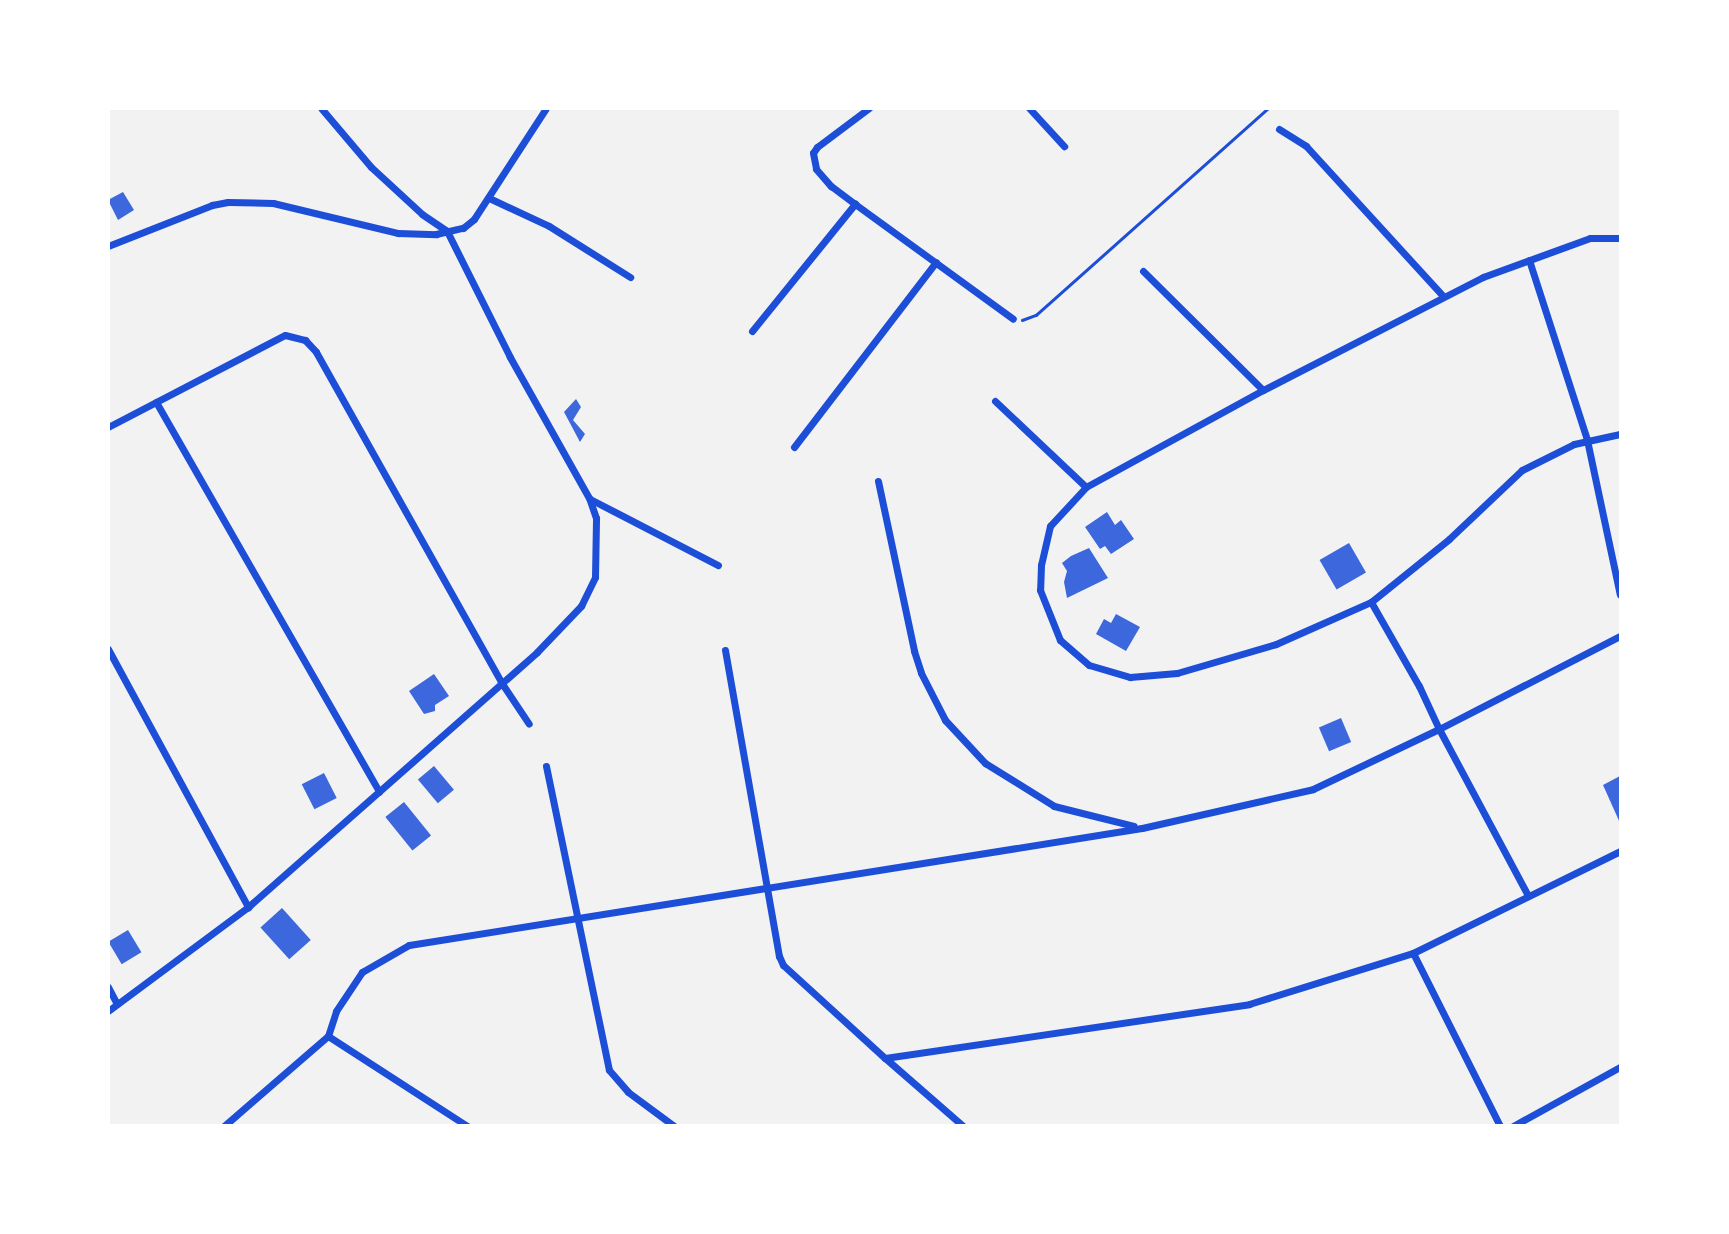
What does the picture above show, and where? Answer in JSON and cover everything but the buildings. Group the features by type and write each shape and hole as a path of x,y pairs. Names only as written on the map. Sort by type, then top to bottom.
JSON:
{"street":[{"path":"108,1011 248,907 537,652 581,606 595,577 598,544 596,518 589,498 510,358 447,231 422,215 371,167 321,108"},
{"path":"108,246 212,205 251,201 273,203 398,233 463,228 474,219 489,198 546,108"},
{"path":"869,108 826,138 813,153 816,169 831,186 1013,319"},
{"path":"1029,108 1064,146"},
{"path":"1279,129 1306,146 1443,296"},
{"path":"489,198 549,226 629,277"},
{"path":"752,331 855,204"},
{"path":"1620,238 1590,238 1528,260 1443,296 1086,487 1050,526 1041,565 1040,590 1060,639 1089,665 1130,677 1177,673 1276,644 1371,602 1440,548 1522,470 1587,440 1620,434"},
{"path":"1528,260 1587,440 1620,595"},
{"path":"794,447 936,262"},
{"path":"1143,271 1263,390"},
{"path":"108,427 285,335 305,340 316,352 501,682 529,724"},
{"path":"156,401 379,792"},
{"path":"995,401 1086,487"},
{"path":"878,481 920,673 945,720 985,763 1054,806 1096,819 1142,828"},
{"path":"589,498 718,565"},
{"path":"1371,602 1419,686 1439,730 1528,896"},
{"path":"225,1125 328,1036 336,1011 350,986 376,961 409,946 579,916 1142,828 1325,785 1439,730 1620,636"},
{"path":"108,649 248,907"},
{"path":"725,650 766,888 783,965 963,1125"},
{"path":"546,766 609,1070 628,1092 674,1125"},
{"path":"885,1058 1249,1004 1413,953 1620,851"},
{"path":"1413,953 1500,1125"},
{"path":"108,988 117,1004"},
{"path":"328,1036 467,1125"},
{"path":"1513,1125 1620,1067"}],"path":[{"path":"1013,319 1024,320 1036,315 1268,108"}]}
